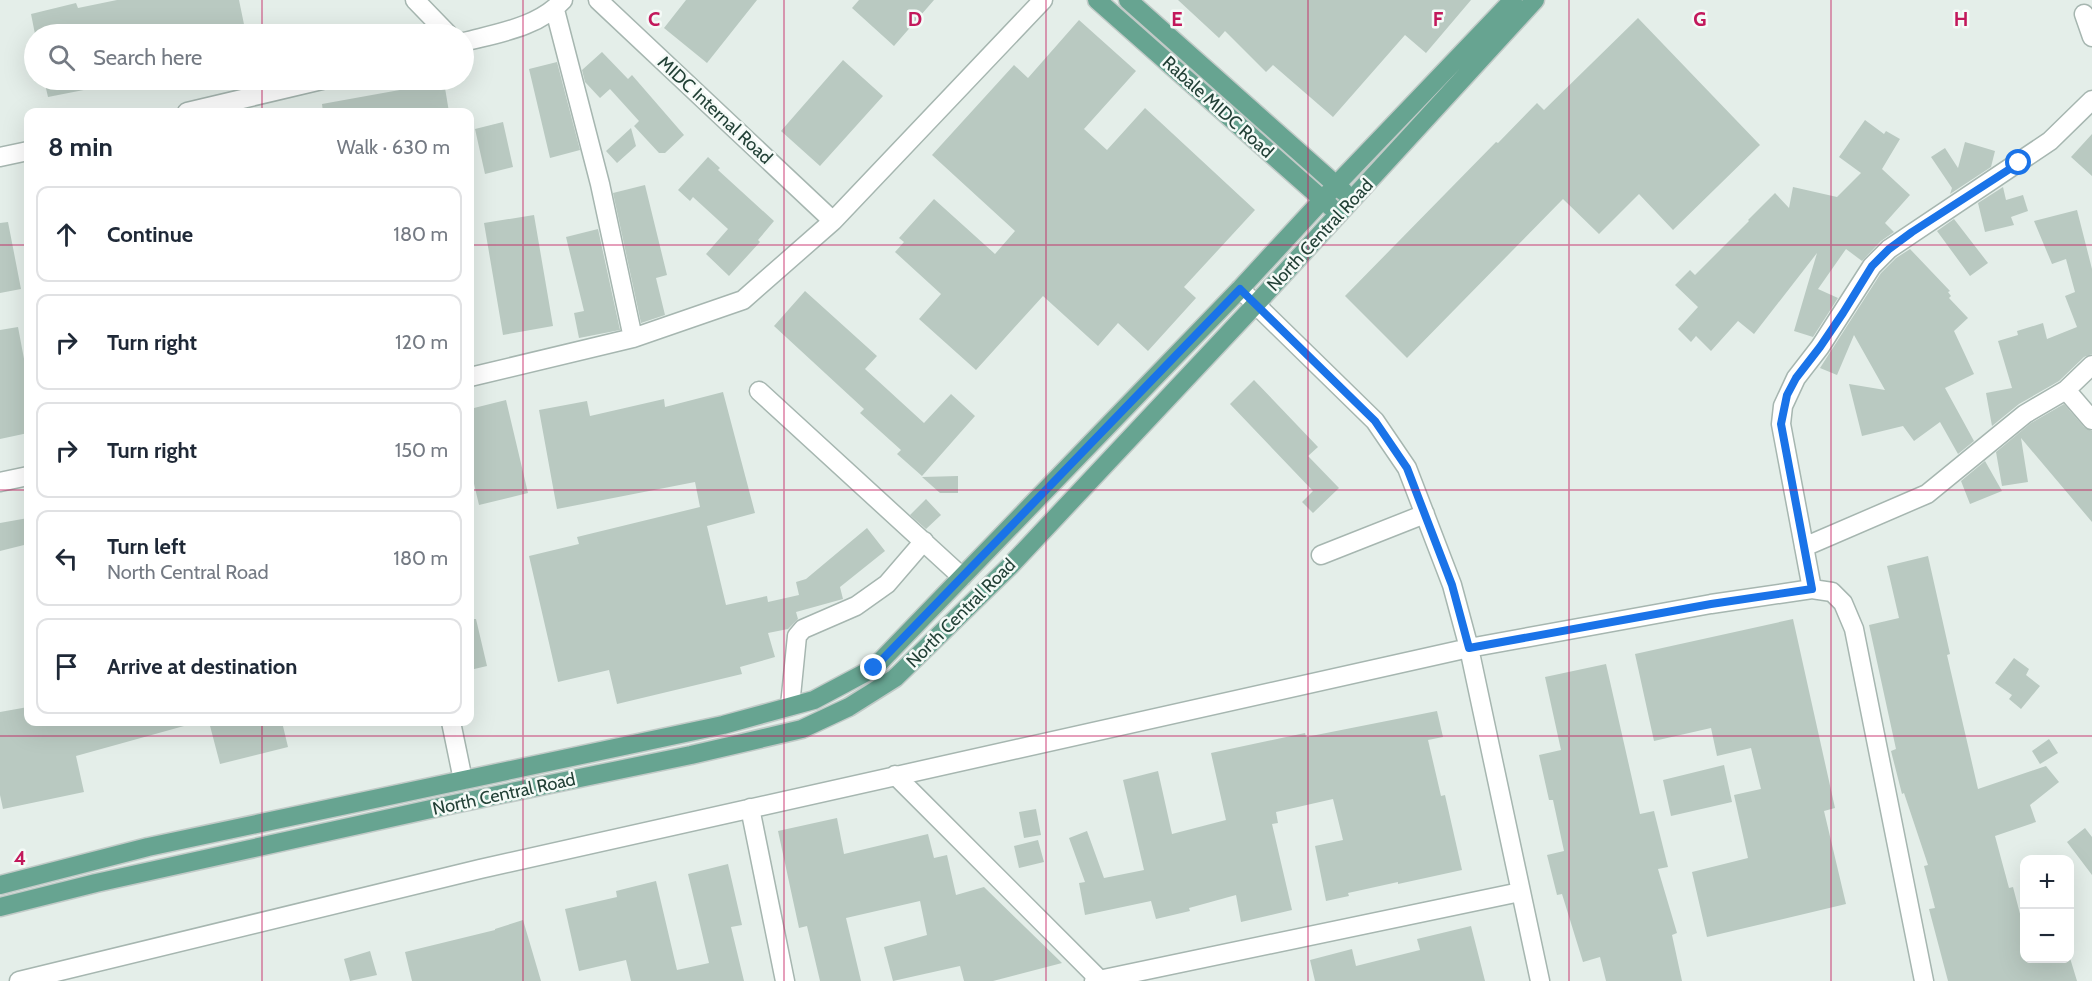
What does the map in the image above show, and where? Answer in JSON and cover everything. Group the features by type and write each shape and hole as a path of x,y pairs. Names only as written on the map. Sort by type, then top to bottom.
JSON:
{"main road":[{"name":"Rabale MIDC Road","path":"1097,0 1339,214"},
{"name":"Rabale MIDC Road","path":"1128,0 1353,200"},
{"name":"North Central Road","path":"0,885 148,847 723,725 814,700 874,668 1240,289 1513,0"},
{"name":"North Central Road","path":"0,908 96,883 392,817 702,753 802,729 849,707 895,678 1010,566 1353,200 1535,0"}],"street":[{"path":"416,0 439,24"},
{"name":"MIDC Internal Road","path":"598,0 833,220"},
{"path":"474,376 633,338 743,300 833,220 1043,0"},
{"path":"474,39 517,28 559,5 633,338"},
{"path":"2084,14 2092,37"},
{"path":"205,108 280,90"},
{"path":"1812,589 1781,424 1787,395 1796,378 1820,347 1872,266 1889,249 2050,141 2092,100"},
{"path":"0,157 24,152"},
{"path":"1240,289 1375,421 1407,468 1452,585 1469,648 1540,981"},
{"path":"1804,547 1927,494 2025,414 2066,390 2092,365"},
{"path":"2066,390 2092,420"},
{"path":"759,392 963,577"},
{"path":"0,482 24,477"},
{"path":"1321,555 1425,514"},
{"path":"790,706 797,636 803,629 856,606 887,584 924,541"},
{"path":"20,981 480,869 1469,648 1700,606 1812,589 1832,592 1843,603 1854,629 1924,981"},
{"path":"452,726 463,780"},
{"path":"895,775 1098,981 1520,892"},
{"path":"750,808 785,981"}],"building":[{"path":"117,0 239,0 244,24 33,24 31,14 76,3 78,8"},
{"path":"686,0 757,0 707,63 664,28"},
{"path":"859,0 934,0 894,46 852,8"},
{"path":"1178,0 1471,0 1426,53 1405,35 1333,117 1273,65 1266,72 1225,31 1219,38"},
{"path":"1638,18 1760,145 1673,230 1639,194 1599,234 1563,199 1407,358 1345,296 1537,103 1544,110"},
{"path":"1079,20 1136,71 1084,129 1107,150 1145,108 1255,210 1184,287 1196,298 1148,351 1118,323 1098,346 1043,296 976,370 919,319 941,294 895,252 904,242 899,238 934,199 995,254 1015,231 932,155 1014,65 1028,78"},
{"path":"602,52 628,79 632,75 684,135 665,153 659,153 634,126 639,121 610,89 600,98 585,82 582,70"},
{"path":"843,60 883,96 820,166 781,131"},
{"path":"557,62 580,150 550,158 529,69"},
{"path":"46,90 84,90 48,97"},
{"path":"400,90 445,90 448,108 322,108 322,104"},
{"path":"1865,120 1884,134 1886,131 1900,139 1882,169 1910,195 1885,223 1894,232 1881,241 1862,261 1846,249 1818,289 1838,298 1813,337 1794,331 1817,253 1754,334 1738,321 1711,351 1696,336 1691,342 1678,329 1698,307 1675,285 1690,270 1695,275 1775,193 1789,208 1793,187 1837,197 1861,173 1839,157"},
{"path":"503,122 513,167 485,174 475,129"},
{"path":"631,128 636,146 617,163 606,151"},
{"path":"2092,134 2092,176 2071,157"},
{"path":"1965,142 1995,151 1991,167 1950,194 1952,188 1931,157 1945,148 1958,168"},
{"path":"708,157 720,168 718,170 774,221 758,240 760,242 729,276 706,254 728,229 693,197 690,201 678,190"},
{"path":"645,185 667,275 656,278 665,315 641,323 613,193"},
{"path":"2003,187 2006,200 2023,195 2028,211 2011,217 2014,225 1985,232 1978,203"},
{"path":"2077,210 2092,269 2092,354 2084,357 2059,381 2019,404 1992,426 1986,393 2012,388 1998,341 2018,335 2017,331 2043,323 2047,339 2077,327 2065,296 2075,292 2066,259 2052,264 2034,221"},
{"path":"534,215 553,326 503,335 484,223"},
{"path":"1954,219 1988,263 1970,276 1937,231"},
{"path":"8,222 21,289 0,293 0,223"},
{"path":"598,229 620,330 579,338 574,313 584,311 566,237"},
{"path":"1910,249 1950,291 1948,292 1951,296 1949,298 1968,318 1954,331 1974,374 1945,388 1974,441 1958,454 1940,422 1914,441 1903,426 1862,436 1849,384 1885,390 1854,335 1837,375 1820,368 1881,273 1896,258"},
{"path":"805,291 877,356 865,369 924,423 951,394 975,416 922,476 897,454 901,450 860,413 864,409 774,326"},
{"path":"18,327 24,359 24,434 0,439 0,330"},
{"path":"1254,380 1318,447 1308,456 1339,488 1313,513 1302,502 1313,491 1230,404"},
{"path":"723,392 755,513 707,526 726,605 767,596 768,602 799,595 796,582 806,579 867,528 885,551 840,587 843,599 796,612 798,619 788,629 768,633 775,657 740,667 742,674 617,704 609,670 558,682 529,556 579,544 577,537 700,507 695,482 557,509 539,410 587,401 590,416 664,399 665,407"},
{"path":"506,400 528,493 479,505 474,484 474,408"},
{"path":"2064,404 2084,427 2092,431 2092,522 2021,438 2028,482 2002,486 1996,452 2031,423"},
{"path":"1985,461 2002,491 1970,504 1961,481"},
{"path":"958,476 958,493 940,493 922,477"},
{"path":"926,499 941,515 926,529 910,515"},
{"path":"24,519 24,545 0,551 0,523"},
{"path":"1928,556 1950,654 1947,655 1978,789 2046,766 2059,782 2030,805 2036,822 1995,836 2009,888 2013,887 2020,914 2020,963 2072,963 2077,981 1948,981 1929,909 1935,908 1924,866 1928,865 1904,793 1902,794 1891,751 1896,749 1869,625 1899,618 1887,566"},
{"path":"474,619 476,619 487,666 474,669"},
{"path":"1793,619 1835,808 1824,811 1846,904 1707,937 1692,872 1748,858 1734,795 1761,789 1751,748 1717,756 1711,728 1654,741 1635,654"},
{"path":"2014,658 2029,669 2026,675 2040,686 2021,709 2009,699 2012,695 1995,683"},
{"path":"1606,664 1640,814 1654,811 1668,867 1658,869 1677,933 1672,935 1682,981 1606,981 1600,957 1583,962 1562,894 1557,895 1547,855 1564,851 1553,800 1549,800 1539,755 1561,750 1545,677"},
{"path":"24,708 24,726 184,726 76,756 84,792 3,809 0,795 0,712"},
{"path":"1437,711 1443,737 1428,740 1441,796 1445,795 1462,870 1348,893 1349,896 1326,901 1315,846 1343,840 1333,799 1276,812 1278,823 1272,824 1292,910 1241,922 1236,895 1189,908 1190,911 1156,919 1151,901 1085,915 1079,883 1085,882 1069,838 1087,831 1104,878 1144,870 1123,780 1158,771 1172,834 1226,820 1211,753 1305,733 1306,737"},
{"path":"210,726 283,726 288,747 220,764"},
{"path":"2049,739 2058,753 2040,764 2032,751"},
{"path":"1724,765 1732,802 1671,816 1663,780"},
{"path":"1036,809 1041,835 1024,838 1019,812"},
{"path":"837,818 844,854 928,834 934,858 947,855 956,895 984,887 1062,963 993,981 964,981 960,966 893,981 884,947 927,935 920,901 846,918 861,981 820,981 807,926 799,928 778,831"},
{"path":"2085,828 2092,837 2092,875 2067,842"},
{"path":"1038,840 1044,862 1019,868 1014,846"},
{"path":"728,864 742,925 731,927 744,981 631,981 626,960 579,971 565,909 617,897 616,891 656,881 677,970 709,963 688,874"},
{"path":"523,920 541,981 412,981 405,952 495,930"},
{"path":"1471,926 1485,981 1315,981 1310,960 1352,949 1356,966 1420,950 1417,939"},
{"path":"370,951 377,975 350,981 344,959"}],"route":[{"path":"874,668 1240,289 1375,421 1407,468 1452,585 1469,648 1711,604 1812,589 1781,424 1787,395 1796,378 1820,347 1872,266 1889,249 2019,163"}]}
